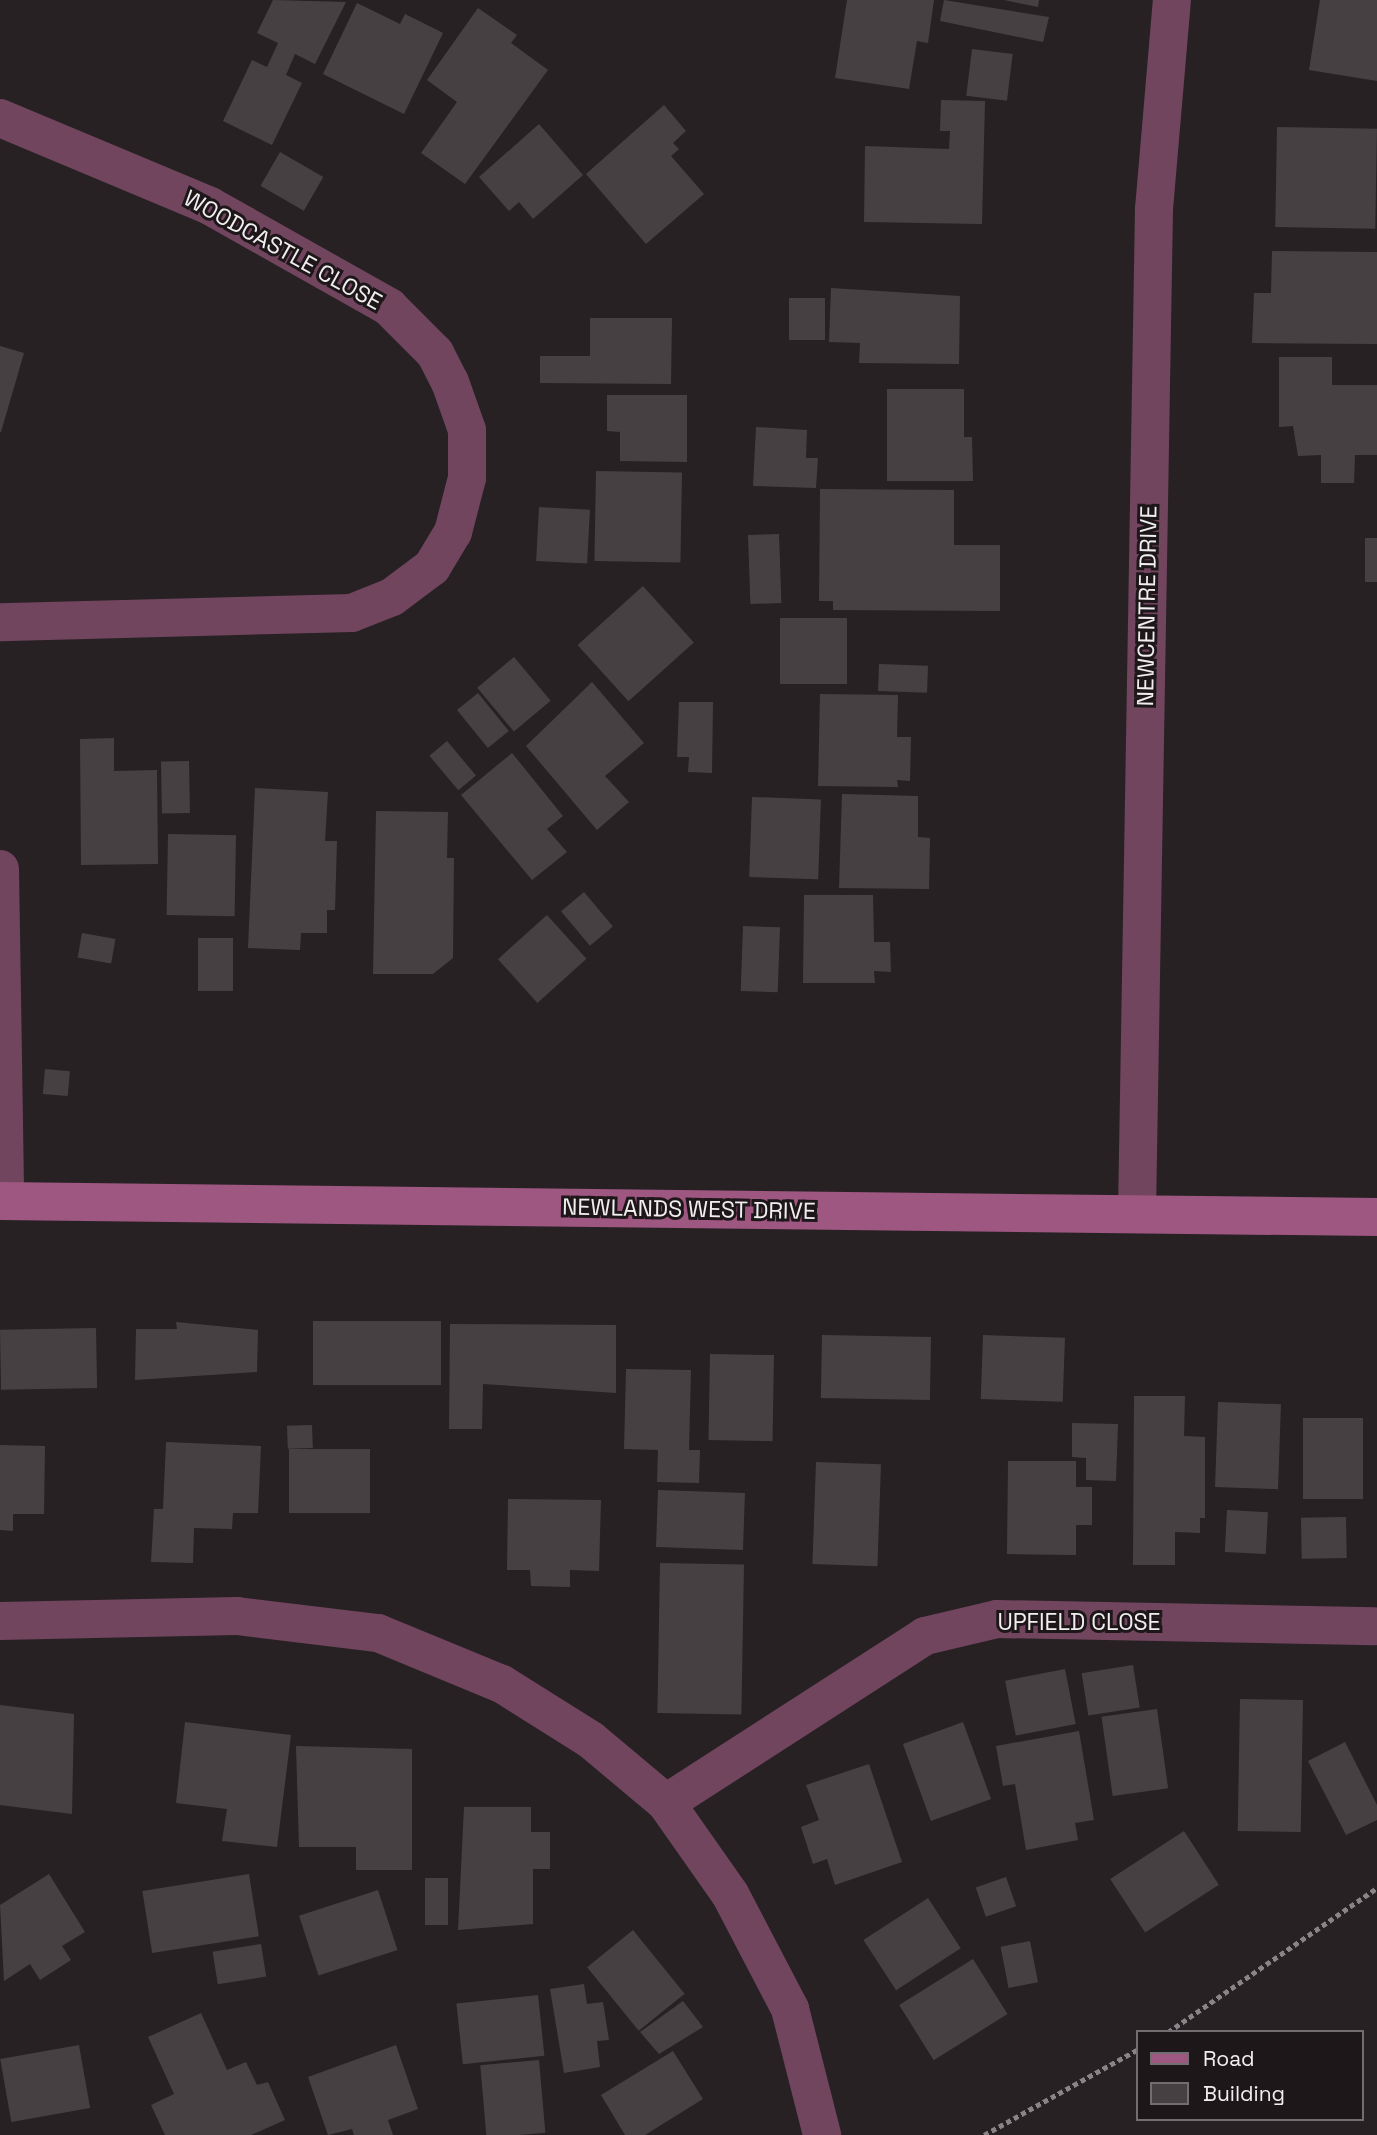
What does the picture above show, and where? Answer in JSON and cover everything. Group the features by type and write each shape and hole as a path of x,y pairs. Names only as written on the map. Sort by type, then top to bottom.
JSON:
{"street":[{"name":"NEWCENTRE DRIVE","path":"1137,1213 1154,209 1172,0"},
{"name":"WOODCASTLE CLOSE","path":"0,118 210,206 389,307 435,353 450,382 467,430 467,478 453,532 432,566 392,597 352,613 0,622"},
{"path":"0,869 2,1201"},
{"name":"NEWLANDS WEST DRIVE","path":"2,1201 1377,1217"},
{"path":"0,1621 237,1616 378,1633 502,1684 591,1740 666,1803 730,1894 790,2009 822,2135"},
{"name":"UPFIELD CLOSE","path":"666,1803 925,1636 997,1619 1374,1626"}],"path":[{"path":"1171,2030 1377,1888"},
{"path":"984,2135 1136,2051"}],"building":[{"path":"273,0 346,2 315,64 295,54 286,75 302,83 272,145 223,121 252,60 267,67 278,43 257,33"},
{"path":"847,0 934,0 928,43 917,41 909,89 835,78"},
{"path":"944,0 1049,17 1043,42 940,21"},
{"path":"1004,0 1039,0 1038,7"},
{"path":"1320,0 1377,0 1377,81 1309,70"},
{"path":"357,3 400,24 405,14 443,33 404,114 323,74"},
{"path":"478,8 517,35 511,43 548,70 465,184 421,153 457,102 427,80"},
{"path":"972,49 1013,54 1007,101 966,96"},
{"path":"941,100 985,101 982,224 864,222 865,146 949,149 950,131 940,131"},
{"path":"664,105 686,131 673,143 679,149 671,156 704,194 646,244 586,174"},
{"path":"539,124 583,175 533,219 519,202 509,211 479,177"},
{"path":"1277,127 1377,129 1375,229 1275,227"},
{"path":"280,152 323,177 304,211 260,186"},
{"path":"1272,251 1377,252 1377,344 1252,343 1254,293 1271,293"},
{"path":"831,288 960,296 959,364 859,363 860,343 829,342"},
{"path":"789,298 825,298 825,340 789,340"},
{"path":"590,318 672,318 671,384 540,383 540,356 590,356"},
{"path":"0,346 24,353 1,432 0,432"},
{"path":"1279,357 1332,357 1332,385 1377,385 1377,455 1355,455 1354,483 1321,483 1321,455 1298,456 1293,426 1279,427"},
{"path":"887,389 964,389 964,437 972,437 973,481 887,481"},
{"path":"607,395 687,395 687,462 620,461 620,432 607,431"},
{"path":"756,427 807,430 806,458 818,458 816,488 753,486"},
{"path":"596,471 682,473 680,562 594,561"},
{"path":"820,489 954,490 954,545 1000,545 1000,611 833,610 833,601 819,601"},
{"path":"539,507 590,510 587,564 536,561"},
{"path":"779,534 781,603 750,604 748,535"},
{"path":"1365,538 1377,538 1377,582 1365,582"},
{"path":"643,586 694,642 628,701 578,645"},
{"path":"780,618 847,618 847,684 780,684"},
{"path":"514,657 551,701 514,732 477,688"},
{"path":"879,664 928,666 927,693 878,691"},
{"path":"592,682 644,743 605,776 629,802 597,830 526,746"},
{"path":"478,693 509,731 488,748 457,710"},
{"path":"820,694 898,695 897,737 911,737 910,781 897,780 898,787 818,786"},
{"path":"679,702 713,702 712,773 688,772 689,757 677,757"},
{"path":"114,738 114,771 157,770 158,864 81,865 80,739"},
{"path":"447,741 476,775 458,790 429,756"},
{"path":"512,753 563,816 547,829 567,852 532,880 461,795"},
{"path":"161,761 189,761 190,813 162,813"},
{"path":"255,788 328,792 325,841 337,841 335,910 327,910 327,933 301,933 300,950 248,948"},
{"path":"842,794 918,796 918,837 930,838 929,889 839,888"},
{"path":"752,797 821,799 818,879 749,877"},
{"path":"376,811 448,812 447,858 454,858 453,958 433,974 373,974"},
{"path":"168,834 236,835 235,916 167,915"},
{"path":"584,892 613,926 590,946 561,911"},
{"path":"804,895 873,895 874,942 890,942 891,972 874,971 875,983 803,983"},
{"path":"547,915 586,959 537,1003 498,959"},
{"path":"743,926 780,927 778,992 741,991"},
{"path":"82,933 115,939 111,964 78,958"},
{"path":"198,938 233,938 233,991 198,991"},
{"path":"45,1069 70,1071 68,1096 43,1094"},
{"path":"313,1321 441,1321 441,1385 313,1385"},
{"path":"176,1322 258,1330 257,1372 135,1380 136,1329 177,1329"},
{"path":"450,1324 616,1325 616,1393 483,1384 482,1429 449,1429"},
{"path":"96,1328 97,1388 1,1390 0,1330"},
{"path":"822,1335 931,1337 930,1400 821,1398"},
{"path":"983,1335 1065,1338 1063,1402 981,1399"},
{"path":"710,1354 774,1355 772,1441 708,1440"},
{"path":"626,1369 691,1370 689,1450 700,1450 699,1483 657,1482 658,1450 624,1449"},
{"path":"1134,1396 1185,1396 1184,1436 1205,1437 1205,1518 1200,1518 1200,1533 1175,1532 1175,1565 1133,1565"},
{"path":"1218,1402 1281,1404 1278,1489 1215,1487"},
{"path":"1303,1418 1363,1418 1363,1499 1303,1499"},
{"path":"1072,1423 1118,1424 1116,1481 1086,1480 1086,1458 1072,1457"},
{"path":"312,1425 313,1448 288,1449 287,1426"},
{"path":"166,1442 261,1446 258,1513 233,1513 232,1529 194,1528 193,1563 151,1562 154,1509 163,1509"},
{"path":"0,1445 45,1446 44,1514 13,1514 13,1531 0,1530"},
{"path":"289,1449 370,1449 370,1513 289,1513"},
{"path":"1008,1461 1076,1461 1076,1487 1092,1487 1092,1525 1076,1525 1076,1555 1007,1554"},
{"path":"816,1462 881,1464 877,1566 812,1564"},
{"path":"658,1490 745,1493 743,1550 656,1547"},
{"path":"508,1499 601,1500 599,1571 570,1570 570,1587 531,1586 530,1570 507,1570"},
{"path":"1227,1510 1268,1512 1266,1554 1225,1552"},
{"path":"1346,1517 1347,1558 1302,1559 1301,1518"},
{"path":"660,1563 744,1564 741,1714 657,1713"},
{"path":"1133,1665 1140,1707 1088,1716 1082,1673"},
{"path":"1065,1669 1076,1724 1016,1736 1005,1681"},
{"path":"1240,1699 1303,1700 1301,1832 1238,1831"},
{"path":"0,1705 74,1714 72,1814 0,1805"},
{"path":"1157,1709 1168,1788 1113,1796 1102,1717"},
{"path":"185,1722 291,1735 277,1847 222,1841 227,1809 176,1803"},
{"path":"963,1722 991,1799 931,1821 903,1744"},
{"path":"1079,1731 1094,1820 1075,1823 1078,1840 1026,1850 1015,1784 1003,1786 996,1746"},
{"path":"1345,1742 1377,1805 1377,1820 1346,1835 1308,1761"},
{"path":"296,1746 412,1749 412,1870 356,1870 356,1847 299,1847"},
{"path":"869,1764 902,1862 835,1885 827,1859 813,1864 801,1827 819,1820 806,1785"},
{"path":"464,1807 531,1807 531,1832 550,1832 550,1869 533,1869 533,1924 458,1930"},
{"path":"1184,1831 1219,1885 1145,1933 1110,1879"},
{"path":"49,1874 85,1932 62,1946 71,1960 40,1980 30,1964 4,1981 0,1905"},
{"path":"249,1874 259,1936 152,1953 142,1891"},
{"path":"1006,1877 1016,1906 986,1917 976,1887"},
{"path":"425,1878 448,1878 448,1925 425,1925"},
{"path":"378,1890 397,1950 319,1976 299,1916"},
{"path":"928,1898 961,1948 896,1990 863,1940"},
{"path":"633,1930 685,1994 639,2031 587,1967"},
{"path":"1030,1941 1038,1982 1009,1988 1001,1947"},
{"path":"261,1944 266,1977 218,1984 213,1952"},
{"path":"973,1959 1007,2014 934,2060 899,2005"},
{"path":"584,1984 587,2004 603,2002 609,2040 597,2041 600,2067 564,2073 550,1989"},
{"path":"538,1995 544,2056 463,2064 456,2004"},
{"path":"683,2001 703,2027 659,2054 640,2032"},
{"path":"201,2013 227,2070 246,2062 257,2085 268,2082 285,2120 251,2135 165,2135 151,2105 174,2094 148,2037"},
{"path":"79,2045 90,2108 11,2122 0,2059"},
{"path":"396,2045 418,2109 388,2120 393,2135 354,2135 352,2129 328,2135 308,2077"},
{"path":"673,2051 703,2099 645,2135 625,2135 601,2095"},
{"path":"539,2060 545,2133 486,2135 480,2065"}]}
